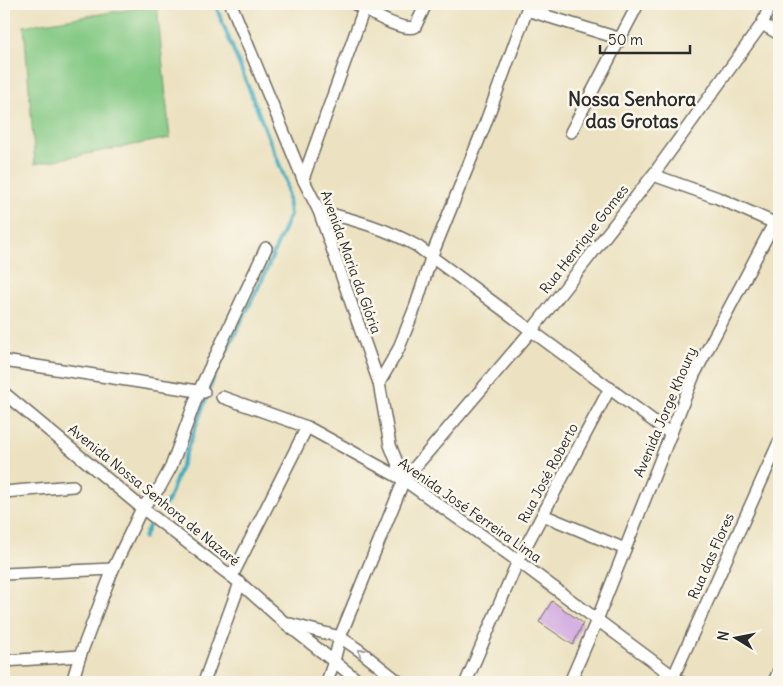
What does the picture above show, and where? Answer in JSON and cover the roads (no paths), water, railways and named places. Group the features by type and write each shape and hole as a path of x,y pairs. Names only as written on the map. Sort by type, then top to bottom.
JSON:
{"street":[{"name":"Avenida Maria da Glória","path":"231,4 303,180 319,211 379,383 390,446 404,480"},
{"path":"303,180 360,6 394,24 409,28 415,27 426,4"},
{"path":"571,132 638,4"},
{"name":"Rua Henrique Gomes","path":"327,682 340,638 404,480 532,330 653,175 762,24 771,4"},
{"path":"379,383 398,350 416,305 432,255 484,127 528,7 621,39"},
{"path":"762,24 779,34"},
{"path":"653,175 718,198 777,224"},
{"path":"319,211 368,223 398,234 432,255 670,434"},
{"name":"Avenida Jorge Khoury","path":"570,682 597,620 694,375 777,224"},
{"path":"72,682 113,569 142,508 160,487 171,467 201,391 266,248"},
{"path":"4,361 201,391"},
{"name":"Rua José Roberto","path":"466,682 518,560 610,388"},
{"name":"Avenida Nossa Senhora de Nazaré","path":"4,393 142,508 236,580 360,682"},
{"name":"Avenida José Ferreira Lima","path":"222,397 307,427 404,480 518,560 675,680"},
{"path":"204,682 236,580 307,427"},
{"name":"Rua das Flores","path":"675,680 779,442"},
{"path":"4,492 73,486"},
{"path":"543,515 625,549"},
{"path":"4,574 113,569"},
{"name":"Avenida Nossa Senhora de Nazaré","path":"285,622 340,638 359,650 398,682"},
{"path":"4,661 80,656"},
{"path":"774,682 779,670"}],"waterway":[{"path":"162,509 169,499 215,374 263,278 290,215 286,181 215,4"},
{"path":"144,538 149,526"}],"district":[{"name":"Nossa Senhora das Grotas","path":"632,110"}]}
